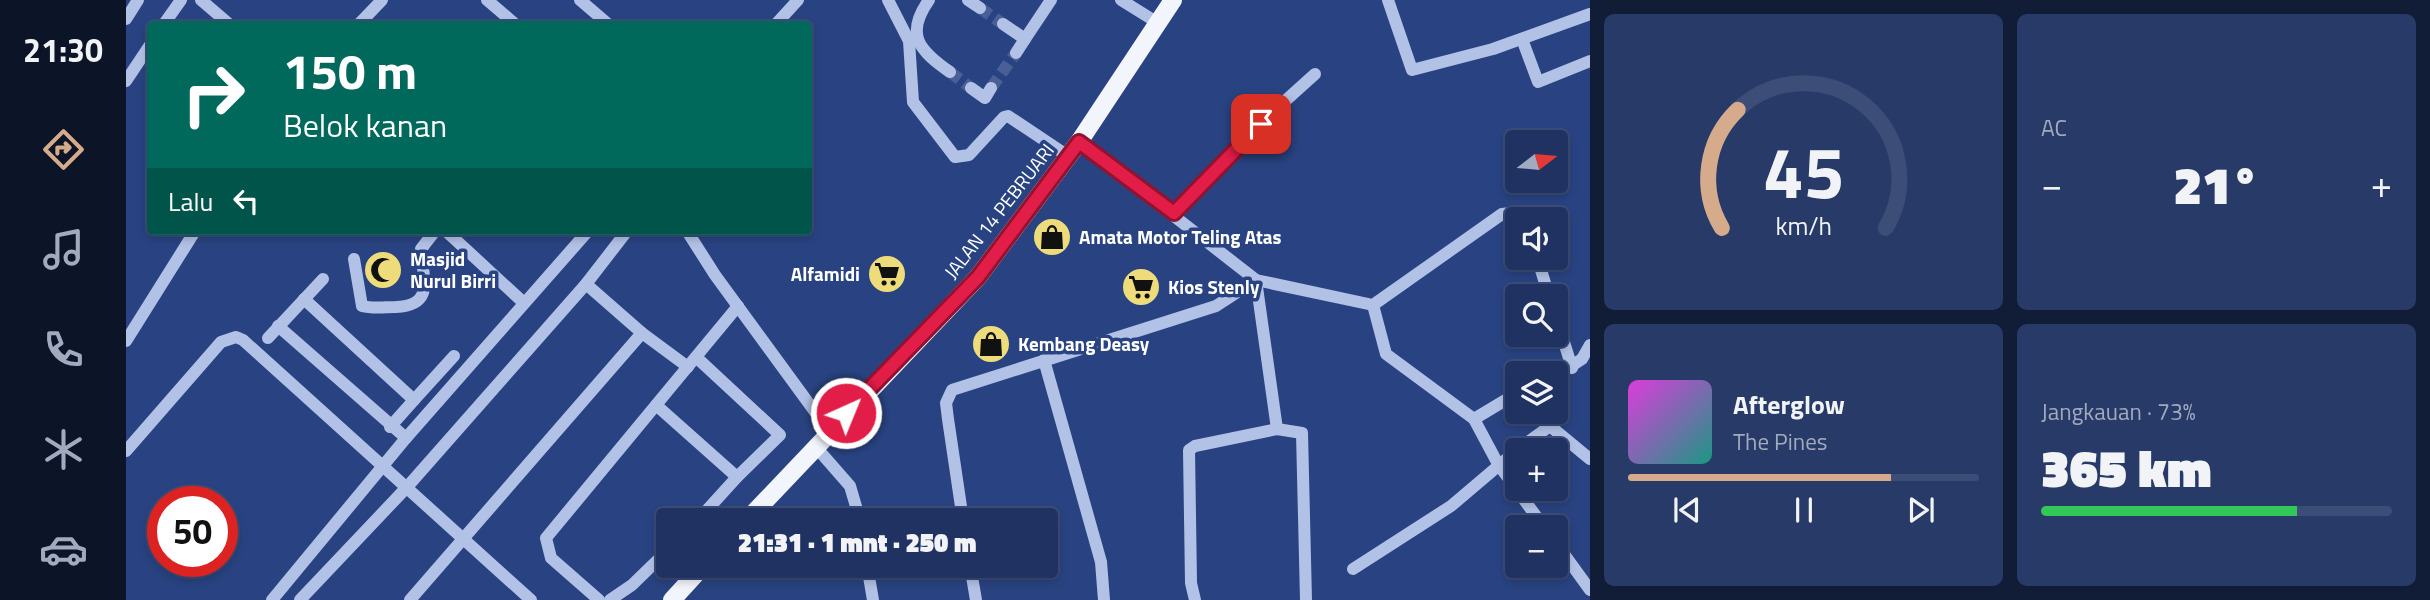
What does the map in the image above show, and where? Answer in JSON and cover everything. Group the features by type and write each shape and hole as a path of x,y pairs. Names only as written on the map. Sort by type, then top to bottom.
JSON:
{"main road":[{"name":"JALAN 14 PEBRUARI","path":"758,508 829,430 978,277 1079,142 1173,0"},
{"path":"672,600 692,578"}],"street":[{"path":"126,19 138,0"},
{"path":"166,21 181,0"},
{"path":"201,0 226,21"},
{"path":"362,21 382,0"},
{"path":"486,0 511,21"},
{"path":"580,0 604,21"},
{"path":"779,21 798,0"},
{"path":"888,0 909,41 913,102 955,157 969,155 1003,117 1008,116 1068,156"},
{"path":"929,0 915,27 916,35 926,55 950,72"},
{"path":"968,0 980,8"},
{"path":"1016,52 1051,0"},
{"path":"1121,0 1157,23"},
{"path":"1388,0 1412,70 1522,39 1590,14"},
{"path":"1003,24 1025,39"},
{"path":"1522,39 1538,82 1590,61"},
{"path":"126,81 147,50"},
{"path":"1174,213 1242,140 1315,74"},
{"path":"971,88 985,97 991,88"},
{"path":"1079,142 1256,279 1373,305 1505,214"},
{"path":"126,341 192,235"},
{"path":"354,259 362,306 413,306 420,302 424,294 421,249 432,235"},
{"path":"450,235 524,303"},
{"path":"271,600 406,438 584,235"},
{"path":"283,587 300,599 408,486 586,284 624,235"},
{"path":"690,235 829,430"},
{"path":"268,338 323,279"},
{"path":"961,508 948,419 948,395 952,390 1216,306 1256,279"},
{"path":"1256,279 1278,429"},
{"path":"586,284 642,333 692,362 780,435 710,508"},
{"path":"304,299 414,400"},
{"path":"1373,305 1386,354 1474,419 1498,464 1535,515"},
{"path":"599,600 551,558 546,538 738,306"},
{"path":"278,326 390,427 406,438"},
{"path":"410,600 642,333"},
{"path":"126,451 221,342 236,337 408,486 531,600"},
{"path":"1568,370 1582,359 1590,345"},
{"path":"1566,347 1572,368"},
{"path":"390,427 454,356"},
{"path":"1044,360 1101,562 1104,600"},
{"path":"1474,419 1505,401"},
{"path":"656,405 737,477"},
{"path":"1547,424 1590,459"},
{"path":"1534,438 1550,426"},
{"path":"1195,600 1191,570 1189,450 1195,446 1278,429 1303,433 1306,600"},
{"path":"815,446 850,486 856,496 858,508"},
{"path":"1353,569 1451,506 1505,459"},
{"path":"1568,560 1590,590"},
{"path":"610,600 632,585 656,562"},
{"path":"869,578 873,600"},
{"path":"972,578 976,600"}],"tunnel":[{"path":"980,8 1003,24"},
{"path":"991,88 1016,53"},
{"path":"950,72 971,88"}],"place":[{"name":"Amata Motor Teling Atas","path":"1052,237"},
{"name":"Masjid Nurul Birri","path":"383,270"},
{"name":"Alfamidi","path":"887,274"},
{"name":"Kios Stenly","path":"1141,287"},
{"name":"Kembang Deasy","path":"991,344"}],"route":[{"path":"846,413 978,277 1079,142 1174,213 1242,140 1261,124"}]}
